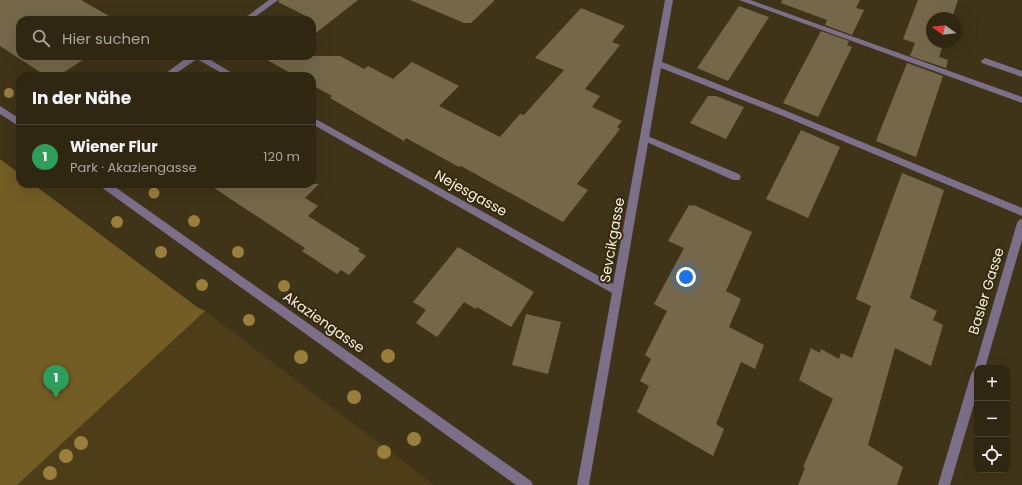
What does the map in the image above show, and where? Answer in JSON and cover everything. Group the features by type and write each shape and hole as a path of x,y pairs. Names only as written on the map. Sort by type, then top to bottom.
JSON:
{"street":[{"path":"252,16 274,0"},
{"name":"Sevcikgasse","path":"583,485 669,0"},
{"path":"743,0 1022,100"},
{"path":"172,72 190,60"},
{"path":"203,60 226,72"},
{"path":"985,62 1022,74"},
{"path":"658,64 786,114 1022,212"},
{"path":"0,109 16,121"},
{"name":"Nejesgasse","path":"316,122 617,291"},
{"path":"645,138 736,177"},
{"name":"Akaziengasse","path":"110,188 528,485"},
{"name":"Basler Gasse","path":"980,365 1022,223"},
{"path":"944,485 974,384"}],"shaded area":[{"path":"0,159 16,171 16,188 38,188 197,307 205,311 17,485 0,485"},
{"path":"205,311 434,485 17,485"}],"building":[{"path":"0,0 81,0 109,16 16,16 16,56 0,46"},
{"path":"279,0 358,0 316,33 316,16 306,16 278,2"},
{"path":"410,0 495,0 471,23 464,23"},
{"path":"782,0 860,0 856,8 864,10 852,35 825,25 827,20 781,3"},
{"path":"918,0 958,0 954,12 926,12 926,48 942,48 939,57 948,60 946,68 910,56 915,43 903,39"},
{"path":"739,6 769,17 728,81 697,68"},
{"path":"581,8 625,26 612,42 620,45 585,89 600,96 592,107 622,121 617,127 620,129 577,184 588,190 563,222 461,166 459,167 406,138 404,141 330,98 332,96 316,87 316,72 289,72 267,60 316,60 316,56 340,56 364,69 368,66 393,79 412,62 459,86 439,106 500,137 520,114 524,115 564,70 535,58"},
{"path":"821,31 849,41 847,45 852,47 818,117 783,103"},
{"path":"21,60 83,60 64,72 40,72"},
{"path":"907,63 943,76 916,157 876,141"},
{"path":"708,96 716,96 744,107 726,139 690,123"},
{"path":"801,130 840,147 808,218 766,199"},
{"path":"902,173 944,190 910,298 937,311 933,320 943,325 931,366 895,348 868,445 903,467 897,485 798,485 805,468 803,467 833,399 799,380 811,348 820,353 821,349 839,359 841,353 852,358 871,306 856,299"},
{"path":"214,188 315,188 305,198 318,206 308,216 360,249 358,251 366,256 349,275 341,270 337,274 302,251 305,248"},
{"path":"689,205 694,205 752,232 726,291 741,299 729,327 764,345 755,369 741,362 716,424 724,429 713,456 637,412 649,386 640,381 651,359 645,355 667,311 654,304 684,248 668,241"},
{"path":"458,247 534,292 511,327 477,307 476,309 464,302 437,337 416,323 426,310 413,302"},
{"path":"526,314 561,322 548,374 512,365"}],"place":[{"name":"Wiener Flur","path":"56,398"}]}
